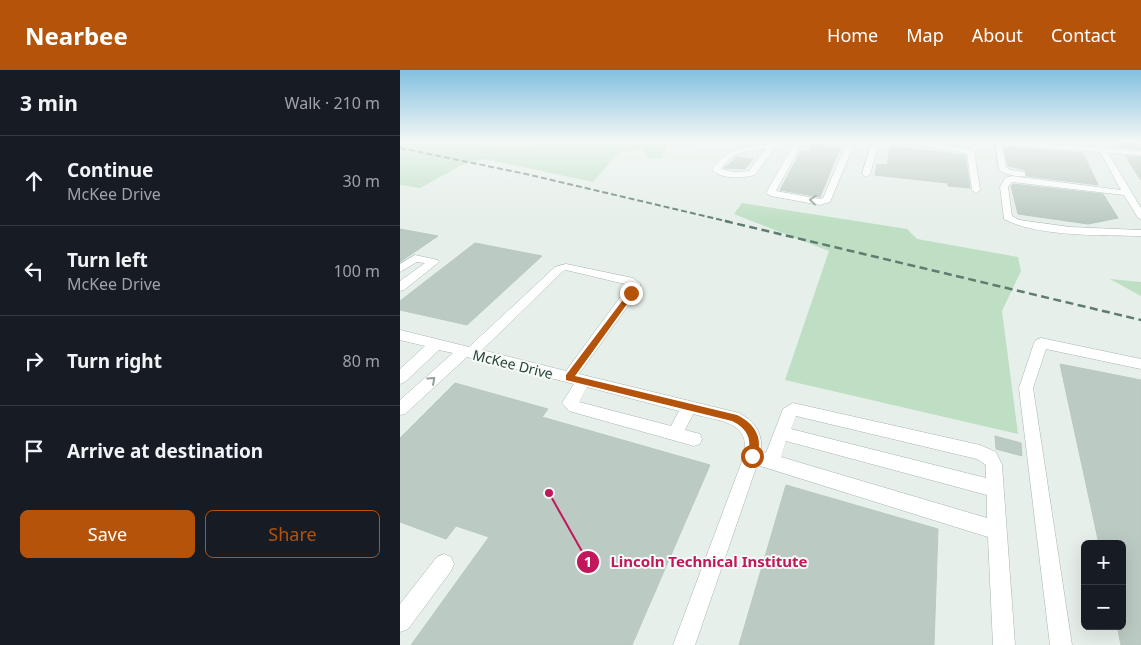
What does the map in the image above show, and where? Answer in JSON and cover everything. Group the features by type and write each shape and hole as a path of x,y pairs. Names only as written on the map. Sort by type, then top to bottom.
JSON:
{"lane":[{"path":"718,168 716,170 719,172 735,175 752,173 756,168"},
{"path":"786,168 772,194 820,202 827,200 840,168"},
{"path":"866,174 868,168"},
{"path":"973,168 976,190"},
{"path":"1002,168 1008,172 1130,194"},
{"path":"1114,168 1141,216"},
{"path":"1141,193 1130,194 1012,180 1006,182 1004,187 1007,217 1016,223 1055,228 1141,233"},
{"path":"400,269 416,258 434,262 400,287"},
{"path":"400,408 467,352 559,269 566,267 630,281 635,284 576,379 570,403 574,408 694,439"},
{"name":"McKee Drive","path":"400,335 734,418 750,428 755,446 752,456 684,645"},
{"path":"1061,645 1026,388 1041,343 1141,364"},
{"path":"400,378 436,344"},
{"path":"675,434 689,407"},
{"path":"771,462 788,414 793,409 980,452 990,457 994,465 1004,645"},
{"path":"781,433 995,489"},
{"path":"752,456 997,530"},
{"path":"401,617 444,564"}],"green space":[{"path":"400,168 457,168 420,188 400,185"},
{"path":"526,168 605,168 593,182"},
{"path":"742,203 907,229 917,239 1018,257 1021,271 1002,311 1018,434 785,380 829,251 734,214"},
{"path":"1110,279 1141,282 1141,296"}],"building":[{"path":"792,168 832,168 820,197 780,190"},
{"path":"876,168 967,168 970,188 948,186 948,183 875,175"},
{"path":"1016,168 1090,168 1098,185 1027,176 1025,170"},
{"path":"1133,168 1141,168 1141,180"},
{"path":"1013,184 1103,194 1118,218 1088,224 1018,214 1011,186"},
{"path":"400,229 438,236 400,262"},
{"path":"475,243 542,256 467,325 400,310 400,301"},
{"path":"1060,364 1141,380 1141,645 1121,645 1118,630 1126,630 1126,540 1098,540"},
{"path":"455,383 548,409 542,417 710,465 632,645 411,645 489,537 456,526 446,539 400,522 400,438"},
{"path":"995,436 1021,443 1022,456 996,449"},
{"path":"786,485 938,529 934,645 739,645"}],"railway":[{"path":"496,168 730,222"},
{"path":"725,221 1141,320"}],"place":[{"name":"Lincoln Technical Institute","path":"549,493"}],"route":[{"path":"631,293 569,378 734,418 750,428 755,446 752,456"}]}
